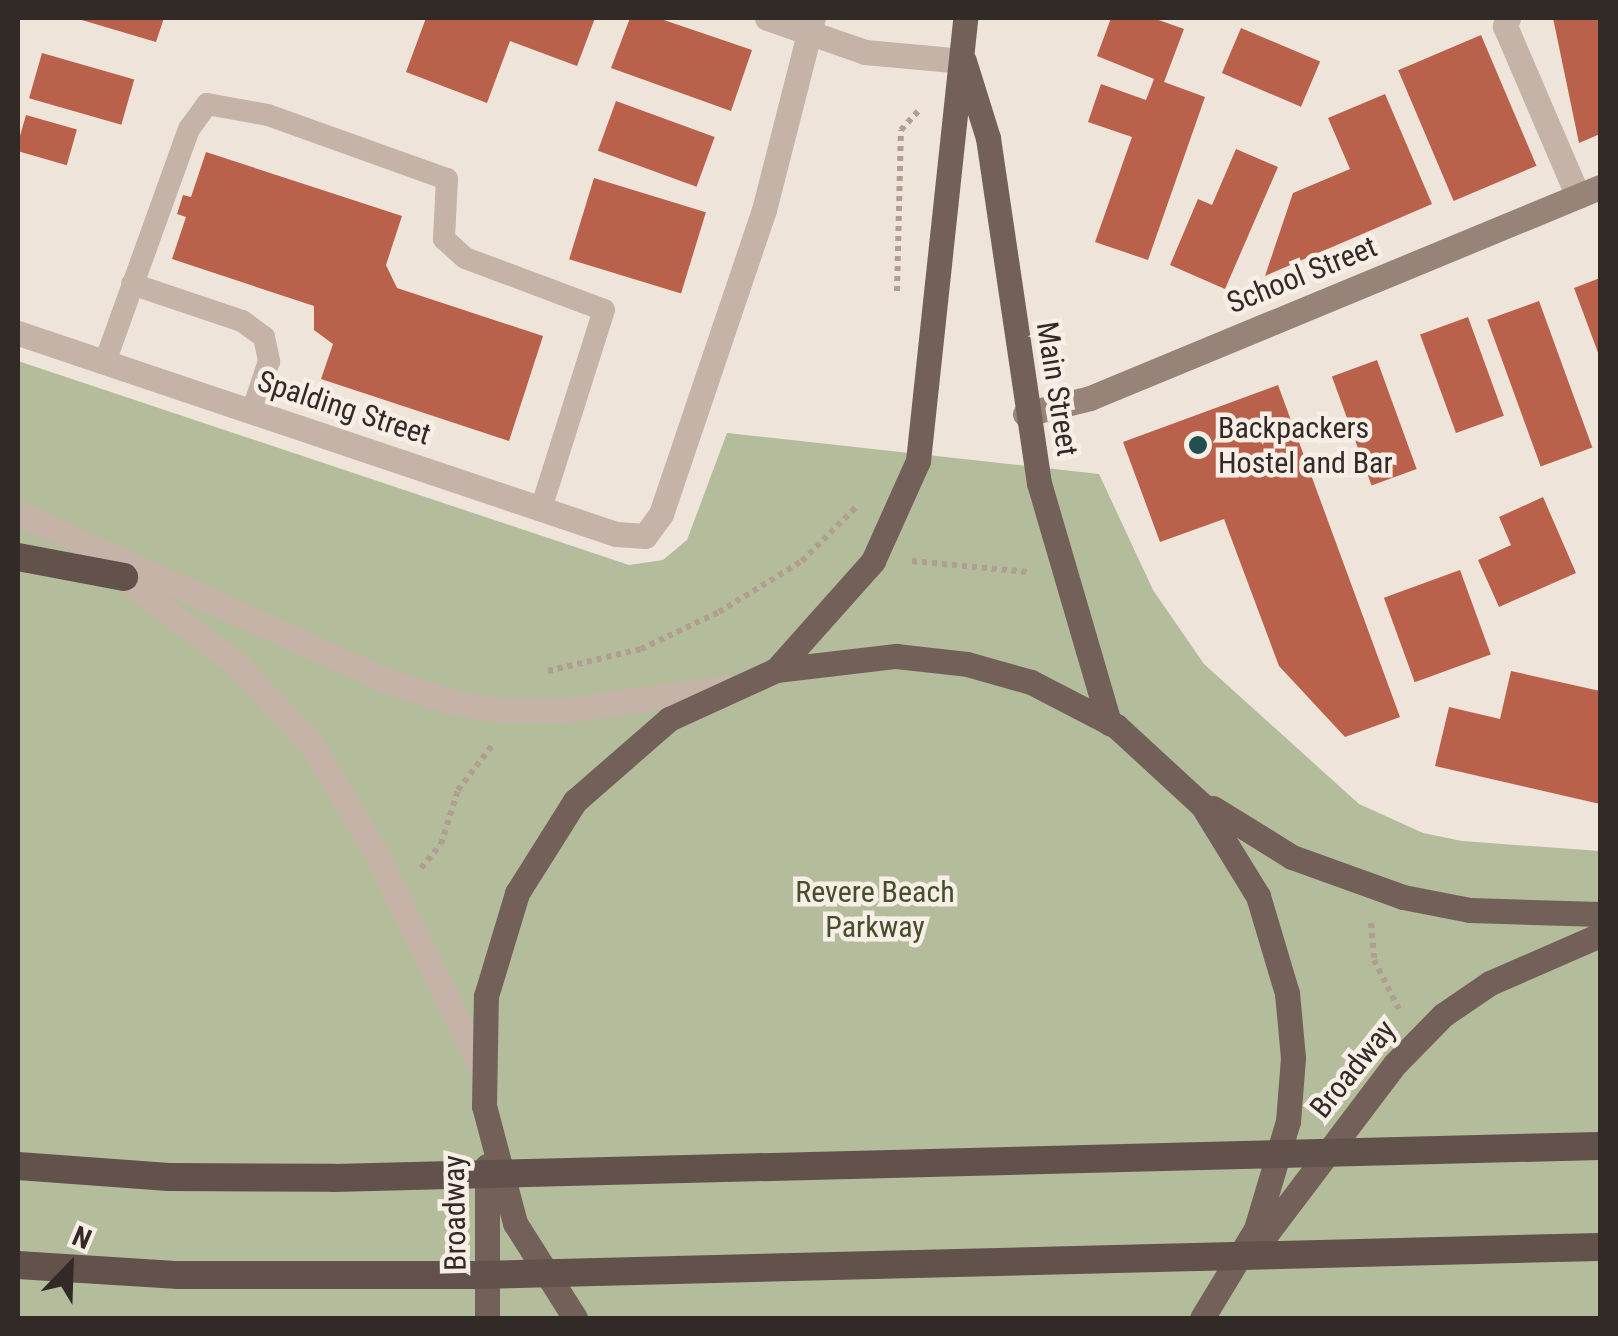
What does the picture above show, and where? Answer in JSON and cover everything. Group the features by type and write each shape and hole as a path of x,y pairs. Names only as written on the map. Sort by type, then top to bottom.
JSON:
{"highway":[{"path":"18,557 124,577"},
{"path":"18,1166 318,1178 1600,1146"},
{"path":"18,1265 246,1277 476,1276 1600,1248"}],"main road":[{"name":"Main Street","path":"776,670 873,561 918,460 946,160 964,61 964,18"},
{"name":"Main Street","path":"964,61 988,138 1025,414 1044,506 1109,723"},
{"name":"School Street","path":"1025,414 1090,398 1589,192"},
{"path":"575,1318 515,1222 484,1106 481,1068 494,959 517,893 553,830 632,745 729,687 776,670 862,656 967,664 1031,682 1109,723 1246,832 1334,875 1453,907 1600,914"},
{"path":"1165,767 1213,820 1258,896 1280,959 1290,1017 1292,1091 1274,1182 1246,1252 1206,1314"},
{"name":"Broadway","path":"1206,1314 1395,1064 1468,997 1600,935"},
{"name":"Broadway","path":"484,1106 487,1318"}],"street":[{"path":"767,18 811,26 881,55 964,61"},
{"path":"1508,18 1505,26 1589,192"},
{"name":"Spalding Street","path":"18,333 624,536 650,533 764,210 811,26"},
{"path":"26,517 124,577 239,666 312,745 374,851 481,1068"},
{"path":"26,517 387,681 454,702 565,710 729,687"}],"lane":[{"path":"104,362 189,129 207,104 268,115 447,180 444,239 465,258 604,310 541,508"},
{"path":"132,284 242,321 264,337 268,361 252,412"}],"path":[{"path":"529,673 612,659 692,626 802,560 842,520"},
{"path":"909,560 1026,572"},
{"path":"420,869 436,853 458,790 501,733"},
{"path":"1371,922 1374,960 1402,1012"}],"green space":[{"name":"Revere Beach Parkway","path":"18,361 629,565 663,560 687,540 727,433 1099,474 1153,590 1204,664 1359,804 1423,833 1462,841 1600,851 1600,1318 18,1318"}],"building":[{"path":"75,18 164,18 156,42"},
{"path":"426,18 595,18 577,66 510,41 487,103 406,72"},
{"path":"630,18 658,18 752,50 731,111 611,68"},
{"path":"1111,18 1153,18 1184,29 1164,82 1205,97 1148,260 1095,242 1132,137 1088,122 1101,84 1146,100 1154,79 1097,56"},
{"path":"1553,18 1600,18 1600,134 1579,143"},
{"path":"1241,28 1320,62 1301,107 1222,73"},
{"path":"1481,35 1536,166 1454,201 1398,70"},
{"path":"42,53 134,79 121,125 29,98"},
{"path":"1385,94 1432,204 1265,276 1293,193 1350,169 1328,118"},
{"path":"616,101 715,137 697,187 598,151"},
{"path":"26,115 77,130 67,165 18,151"},
{"path":"1236,149 1278,167 1225,289 1170,265 1198,199 1212,205"},
{"path":"206,152 402,216 386,265 397,288 543,336 509,441 321,379 333,344 314,330 314,306 172,259 186,217 177,214 183,195 191,197"},
{"path":"594,178 706,212 681,293 569,259"},
{"path":"1600,278 1600,358 1574,288"},
{"path":"1539,301 1592,448 1541,466 1487,320"},
{"path":"1468,317 1504,416 1456,433 1420,334"},
{"path":"1377,360 1417,469 1372,485 1332,376"},
{"path":"1278,385 1400,717 1345,737 1279,666 1224,519 1160,542 1123,442"},
{"path":"1543,497 1576,573 1499,607 1478,560 1511,545 1499,517"},
{"path":"1460,570 1491,655 1415,682 1384,598"},
{"path":"1511,671 1600,691 1600,804 1435,766 1449,707 1500,719"}],"place":[{"name":"Backpackers Hostel and Bar","path":"1198,445"}]}
